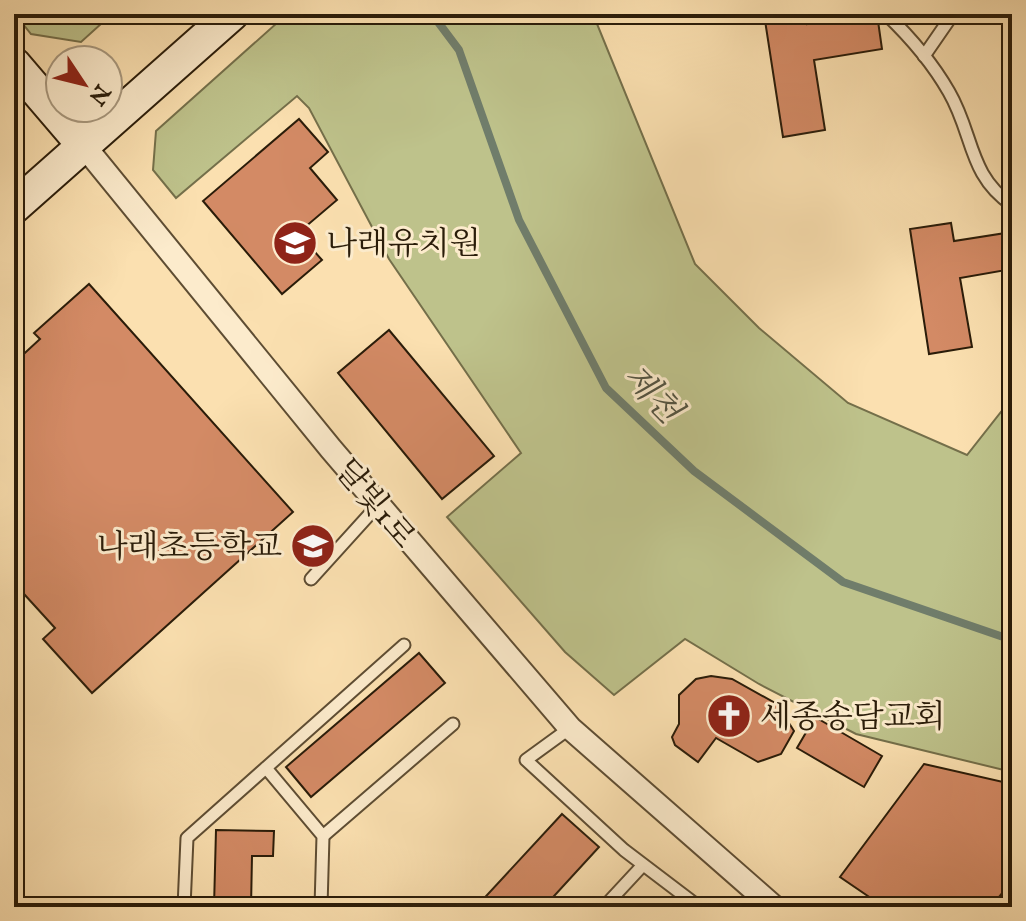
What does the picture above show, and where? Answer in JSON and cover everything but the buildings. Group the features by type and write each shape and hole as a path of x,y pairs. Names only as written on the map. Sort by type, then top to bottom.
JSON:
{"street":[{"path":"14,207 232,14"},
{"name":"달빛1로","path":"14,64 378,505 570,728 774,907"}],"lane":[{"path":"886,14 924,56 950,93 983,180 1012,205"},
{"path":"924,56 953,14"},
{"path":"311,579 378,505"},
{"path":"184,907 187,838 404,645"},
{"path":"323,836 453,724"},
{"path":"570,728 526,760 643,865 699,907"},
{"path":"266,768 323,836 321,907"},
{"path":"604,907 643,865"}],"green space":[{"path":"15,14 112,14 81,42 31,34"},
{"path":"287,14 593,14 695,264 759,328 848,403 967,455 1012,398 1012,772 856,734 759,684 685,639 614,695 565,652 447,517 521,453 389,259 309,108 297,96 176,198 153,170 156,131"}],"waterway":[{"name":"제천","path":"432,14 459,50 519,220 606,388 694,471 843,582 1012,640"}],"place":[{"name":"나래유치원","path":"295,243"},
{"name":"나래초등학교","path":"313,546"},
{"name":"세종송담교회","path":"729,716"}]}
